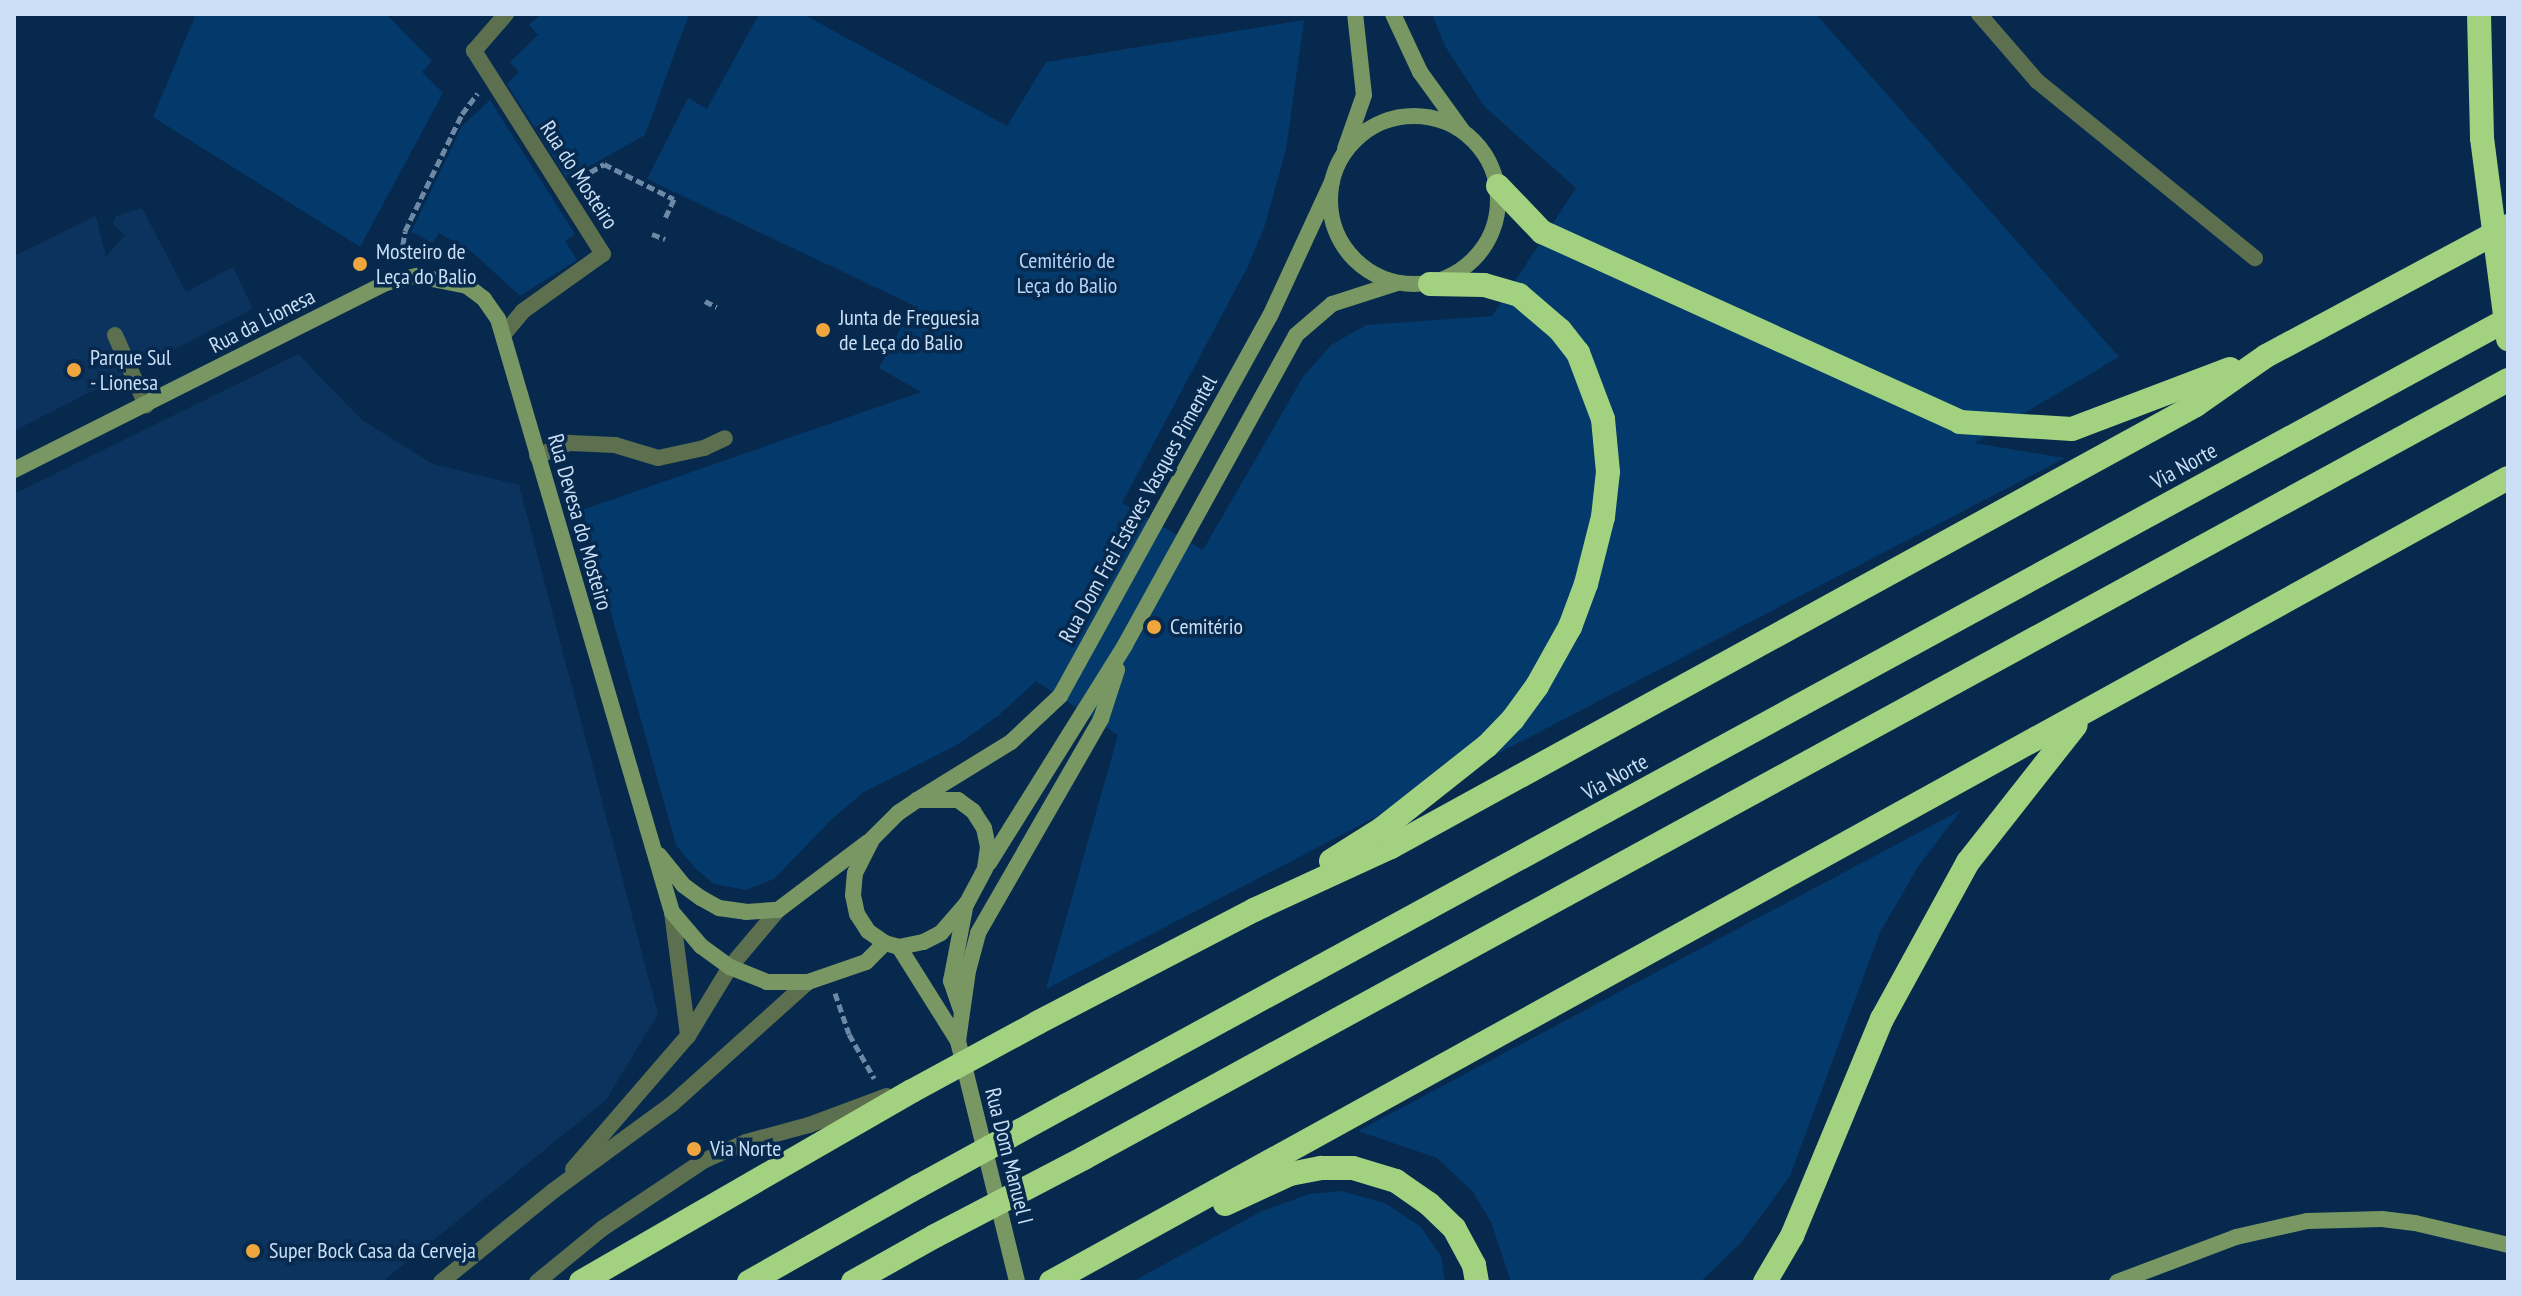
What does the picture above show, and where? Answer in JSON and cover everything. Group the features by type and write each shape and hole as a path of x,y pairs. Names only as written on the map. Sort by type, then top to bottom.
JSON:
{"highway":[{"path":"2479,14 2482,138 2508,339"},
{"path":"1498,186 1542,232 1960,422 2072,429 2266,356"},
{"path":"581,1282 912,1091 1254,910 1391,847 2196,405 2266,356 2508,226"},
{"path":"1254,910 1383,828 1487,746 1537,686 1570,627 1586,584 1603,517 1608,472 1603,419 1578,353 1560,330 1519,295 1484,285 1430,284"},
{"name":"Via Norte","path":"749,1282 919,1186 2508,319"},
{"path":"853,1282 2508,380"},
{"path":"1051,1282 2083,716 2508,478"},
{"path":"1765,1282 1792,1236 1882,1019 1968,862 2083,716"},
{"path":"1101,1255 1145,1242 1290,1174 1321,1168 1353,1168 1396,1181 1429,1204 1454,1228 1474,1265 1477,1282"}],"main road":[{"path":"1355,14 1364,95 1332,182 1331,215 1343,246 1366,270 1397,283"},
{"path":"672,912 701,946 730,967 767,982 808,982 866,962 892,945 923,942 941,933 966,904 1125,645 1296,335 1332,304 1397,283 1430,284 1460,272 1484,249 1497,218 1498,186 1485,154 1463,131 1420,72 1393,14"},
{"path":"1344,152 1368,129 1399,117 1431,117 1463,131"},
{"name":"Rua Dom Frei Esteves Vasques Pimentel","path":"917,800 1011,742 1060,696 1270,316 1332,182"},
{"name":"Rua Devesa do Mosteiro","path":"403,278 431,277 467,286 491,308 503,335 672,912"},
{"name":"Rua da Lionesa","path":"14,470 386,283 403,278"},
{"path":"963,1015 968,971 978,933 1101,719 1125,645"},
{"path":"651,845 683,885 719,908 746,912 778,910 872,839 885,824 917,800 958,800 973,811 984,828 988,847 985,869"},
{"path":"872,839 855,873 853,895 857,914 868,931 892,945"},
{"name":"Rua Dom Manuel I","path":"958,1041 963,1015 951,981 966,904"},
{"name":"Rua Dom Manuel I","path":"892,945 958,1041 1017,1282"},
{"path":"2117,1282 2236,1237 2307,1221 2382,1219 2415,1223 2508,1245"}],"street":[{"name":"Rua do Mosteiro","path":"503,335 523,311 603,254 474,51 506,14"},
{"path":"1979,14 2037,81 2255,258"},
{"path":"115,335 146,405"},
{"path":"537,456 570,443 615,445 658,458 704,448 725,438"},
{"path":"553,1191 688,1036 730,967 778,910"},
{"path":"672,912 688,1036"},
{"path":"441,1282 553,1191 672,1104 808,982"},
{"path":"537,1282 603,1228 703,1161 746,1142 809,1125 884,1096 912,1091"}],"path":[{"path":"403,278 405,231 462,114 490,76"},
{"path":"562,189 604,164 674,199 665,218"},
{"path":"652,234 665,239"},
{"path":"705,301 717,307"},
{"path":"828,975 849,1034 884,1096"}],"shaded area":[{"name":"Parque Sul - Lionesa","path":"142,208 186,292 233,267 253,309 14,431 14,256 96,216 106,256 125,235 113,224 116,216"},
{"path":"298,354 362,420 433,464 519,485 658,1014 606,1100 382,1282 14,1282 14,494"}],"green space":[{"path":"196,14 386,14 432,61 422,72 443,93 360,247 153,117"},
{"path":"541,14 689,14 645,135 567,179 507,84 519,72 510,62 538,35 529,25"},
{"name":"Cemitério de Leça do Balio","path":"759,14 803,14 1007,126 1046,62 1304,20 1286,150 1264,228 1248,266 1122,503 1203,550 1303,377 1331,345 1366,325 1492,316 1576,188 1484,106 1445,46 1432,14 1816,14 2119,357 1974,443 2065,458 1046,989 1118,735 1036,681 999,715 957,745 864,792 831,820 774,879 746,890 714,884 695,868 676,845 582,510 921,392 879,368 913,305 647,179 688,98 707,109"},
{"path":"490,100 575,234 565,241 577,260 520,296 472,252 439,233 433,243 411,232 462,126"},
{"path":"1961,810 1918,867 1880,932 1790,1176 1741,1243 1700,1282 1511,1282 1491,1222 1473,1192 1437,1158 1358,1131"},
{"path":"1341,1191 1385,1203 1421,1227 1441,1256 1445,1282 1132,1282 1260,1212 1309,1194"}],"place":[{"name":"Mosteiro de Leça do Balio","path":"360,264"},
{"name":"Junta de Freguesia de Leça do Balio","path":"823,330"},
{"name":"Parque Sul - Lionesa","path":"74,370"},
{"name":"Cemitério","path":"1154,627"},
{"name":"Via Norte","path":"694,1149"},
{"name":"Super Bock Casa da Cerveja","path":"253,1251"}]}
